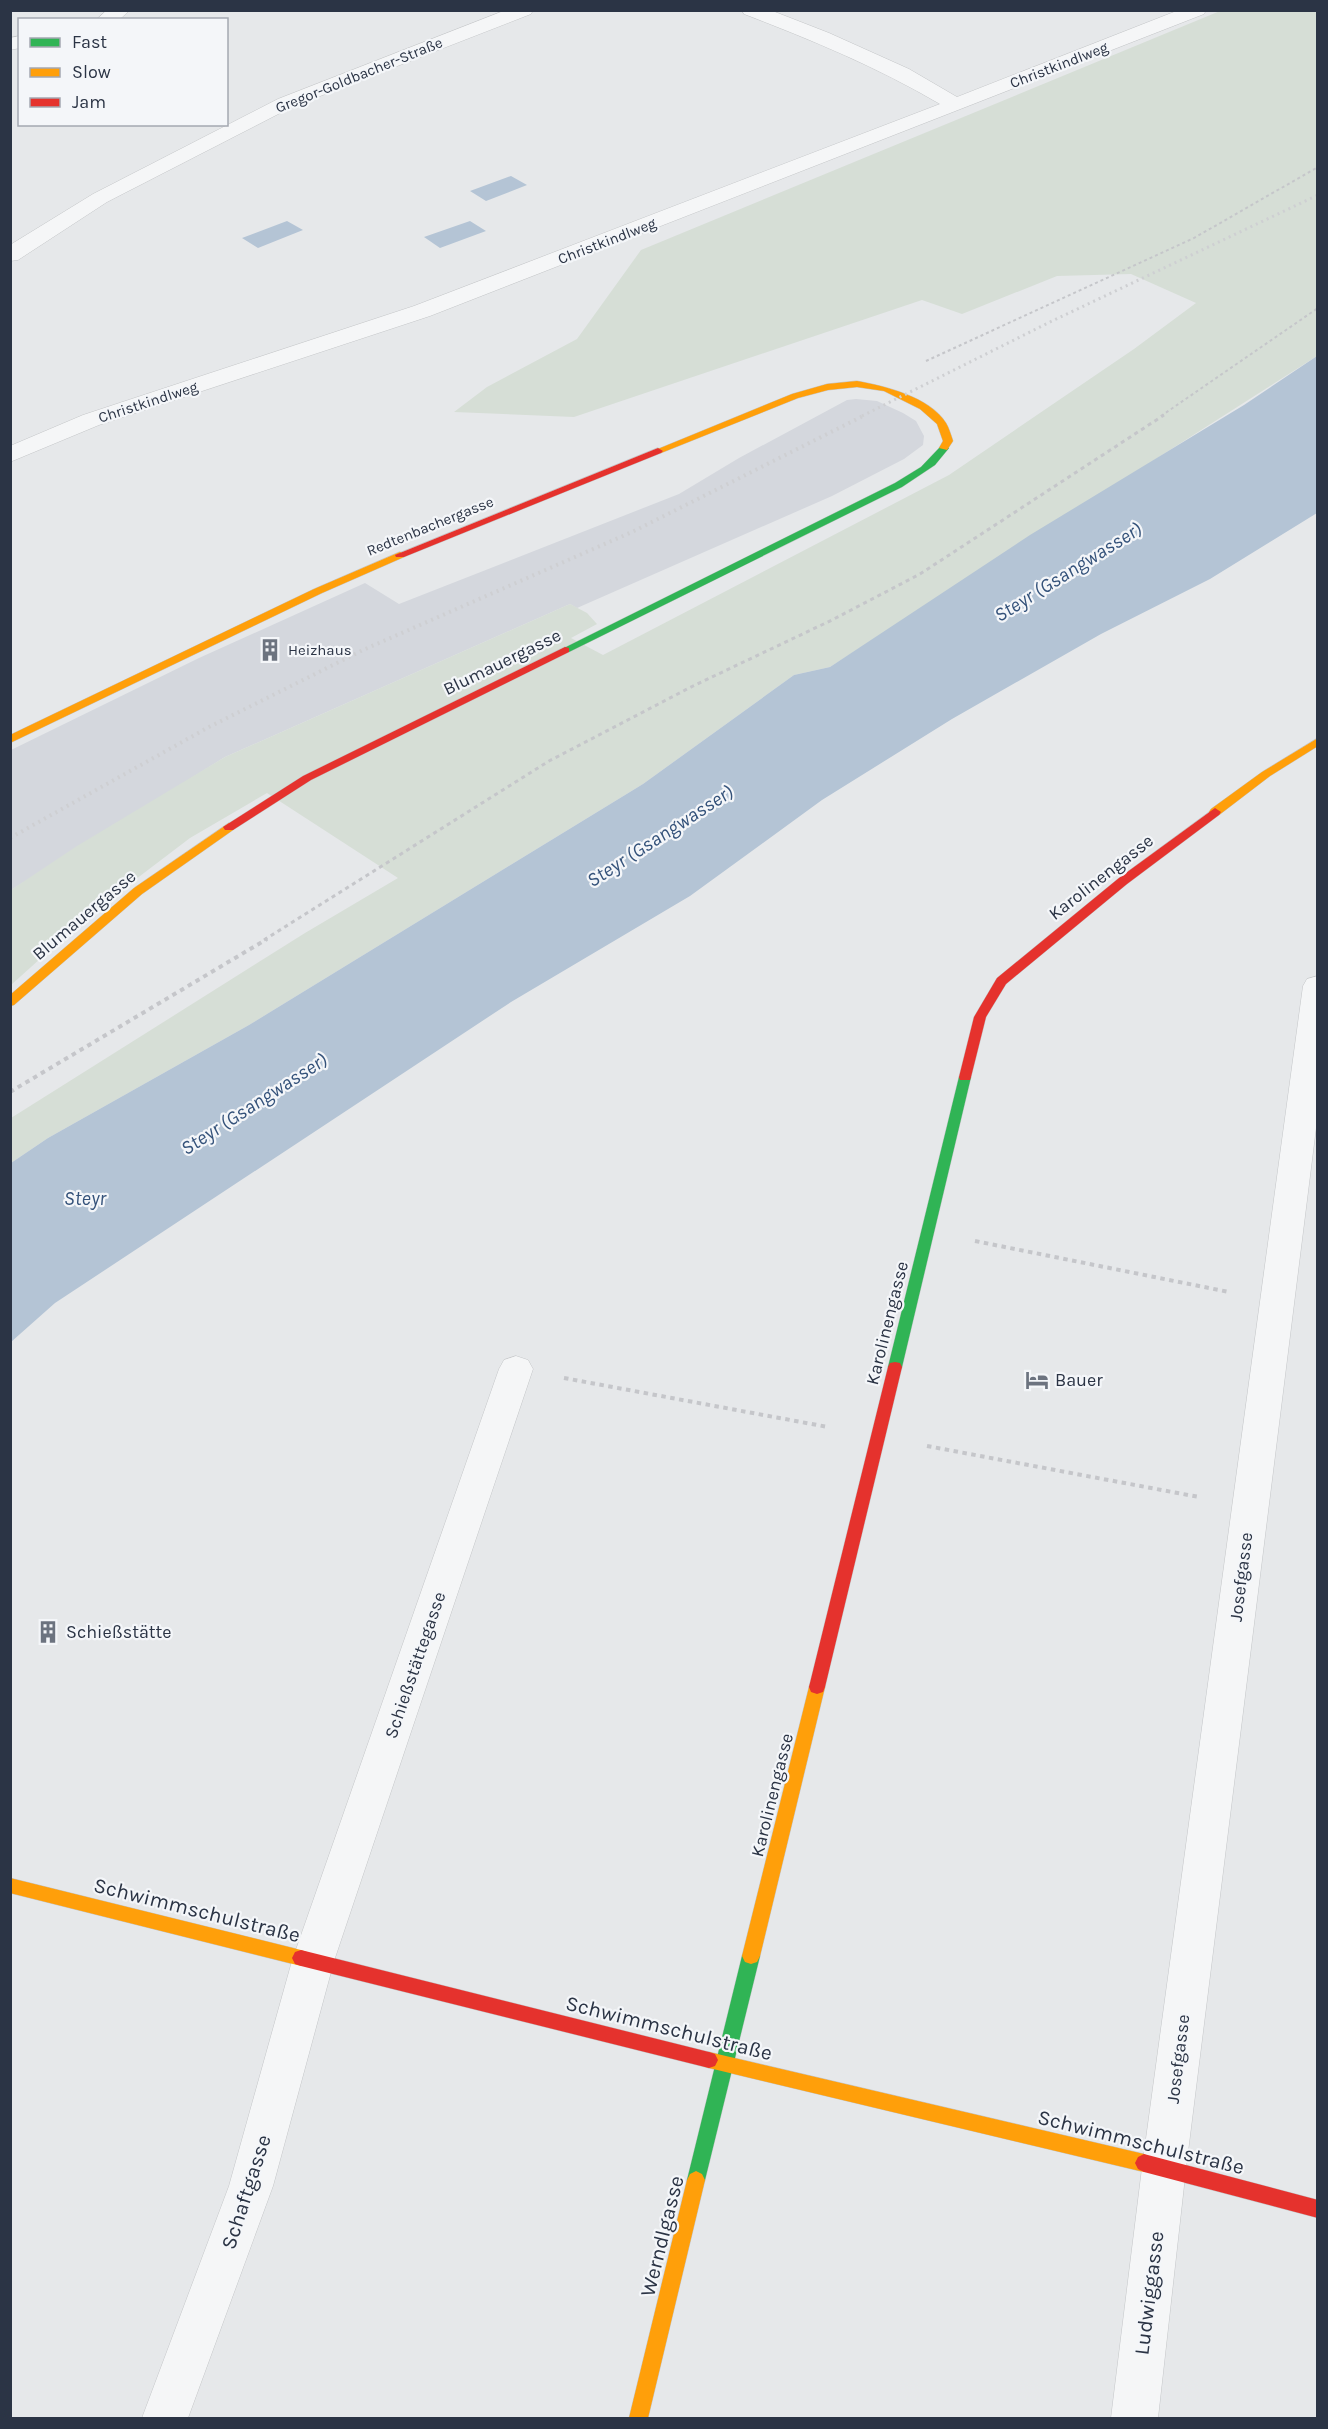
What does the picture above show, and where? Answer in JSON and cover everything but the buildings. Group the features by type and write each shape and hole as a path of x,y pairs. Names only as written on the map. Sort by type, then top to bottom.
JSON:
{"street":[{"path":"108,18 121,10"},
{"name":"Gregor-Goldbacher-Straße","path":"10,255 100,198 285,103 524,10"},
{"path":"751,10 822,37 902,73 956,105"},
{"name":"Christkindlweg","path":"10,455 91,420 422,311 1197,10"},
{"path":"464,14 490,24"},
{"name":"Redtenbachergasse","path":"10,740 318,591 402,554 795,396 827,385 853,383 876,385"},
{"name":"Blumauergasse","path":"10,1002 138,891 216,835 307,778 809,531 897,485 938,458 948,441 944,425 929,410 905,395 876,385"},
{"name":"Karolinengasse","path":"726,2064 980,1017 1001,981 1132,874 1266,774 1317,741"},
{"name":"Josefgasse","path":"1164,2168 1317,986"},
{"name":"Schießstättegasse","path":"313,1961 516,1369"},
{"name":"Schwimmschulstraße","path":"10,1885 726,2064 1164,2168 1317,2209"},
{"name":"Schaftgasse","path":"165,2418 250,2186 313,1961"},
{"name":"Werndlgasse","path":"638,2418 726,2064"},
{"name":"Ludwiggasse","path":"1134,2418 1164,2168"}],"path":[{"path":"876,385 1194,238 1317,167"},
{"path":"10,1092 313,911 549,761 920,574 1152,423 1317,308"},
{"path":"927,1232 1276,1301"}],"shaded area":[{"path":"1220,11 1317,11 1317,356 830,667 794,675 643,784 249,1025 48,1138 11,1163 11,1118 305,933 398,878 267,793 190,838 90,914 11,985 11,890 77,846 225,757 570,604 587,613 597,624 571,638 603,655 949,475 1134,349 1196,303 1131,274 1057,276 962,314 922,300 574,417 454,412 487,387 577,339 641,250"},
{"path":"847,400 877,401 916,421 924,436 923,445 904,459 832,496 577,608 570,604 225,757 11,890 11,750 199,658 365,583 399,604 679,494 739,458"}],"water":[{"path":"511,176 527,185 486,201 470,191"},
{"path":"287,221 303,230 258,248 242,238"},
{"path":"470,221 486,231 440,248 424,237"},
{"name":"Steyr","path":"1317,356 1317,513 1210,579 1101,634 952,719 822,800 690,896 511,1002 55,1303 11,1342 11,1163 48,1138 249,1025 643,784 794,675 830,667 1030,535 1244,405"}],"railway":[{"path":"862,416 1050,322 1318,195"},
{"path":"10,838 209,727 363,650 632,532 865,415"}],"traffic: fast":[{"path":"565,650 898,485 932,463 944,448"},
{"path":"895,1367 965,1077"},
{"path":"696,2180 751,1956"}],"traffic: slow":[{"path":"658,451 795,396 827,387 857,384 887,389 923,407 941,423 948,441 944,448"},
{"path":"10,740 318,591 400,555"},
{"path":"1215,812 1266,774 1318,741"},
{"path":"10,1002 138,891 229,827"},
{"path":"751,1956 817,1687"},
{"path":"10,1885 301,1958"},
{"path":"709,2060 1144,2163"},
{"path":"638,2418 696,2180"}],"traffic: jam":[{"path":"400,555 658,451"},
{"path":"229,827 307,778 565,650"},
{"path":"965,1077 980,1017 1001,981 1123,881 1215,812"},
{"path":"817,1687 895,1367"},
{"path":"301,1958 709,2060"},
{"path":"1144,2163 1318,2209"}],"place":[{"name":"Heizhaus","path":"270,650"},
{"name":"Bauer","path":"1037,1380"},
{"name":"Schießstätte","path":"48,1632"}],"water label":[{"name":"Steyr (Gsangwasser)","path":"1068,572"},
{"name":"Steyr (Gsangwasser)","path":"660,836"},
{"name":"Steyr (Gsangwasser)","path":"254,1104"}]}
